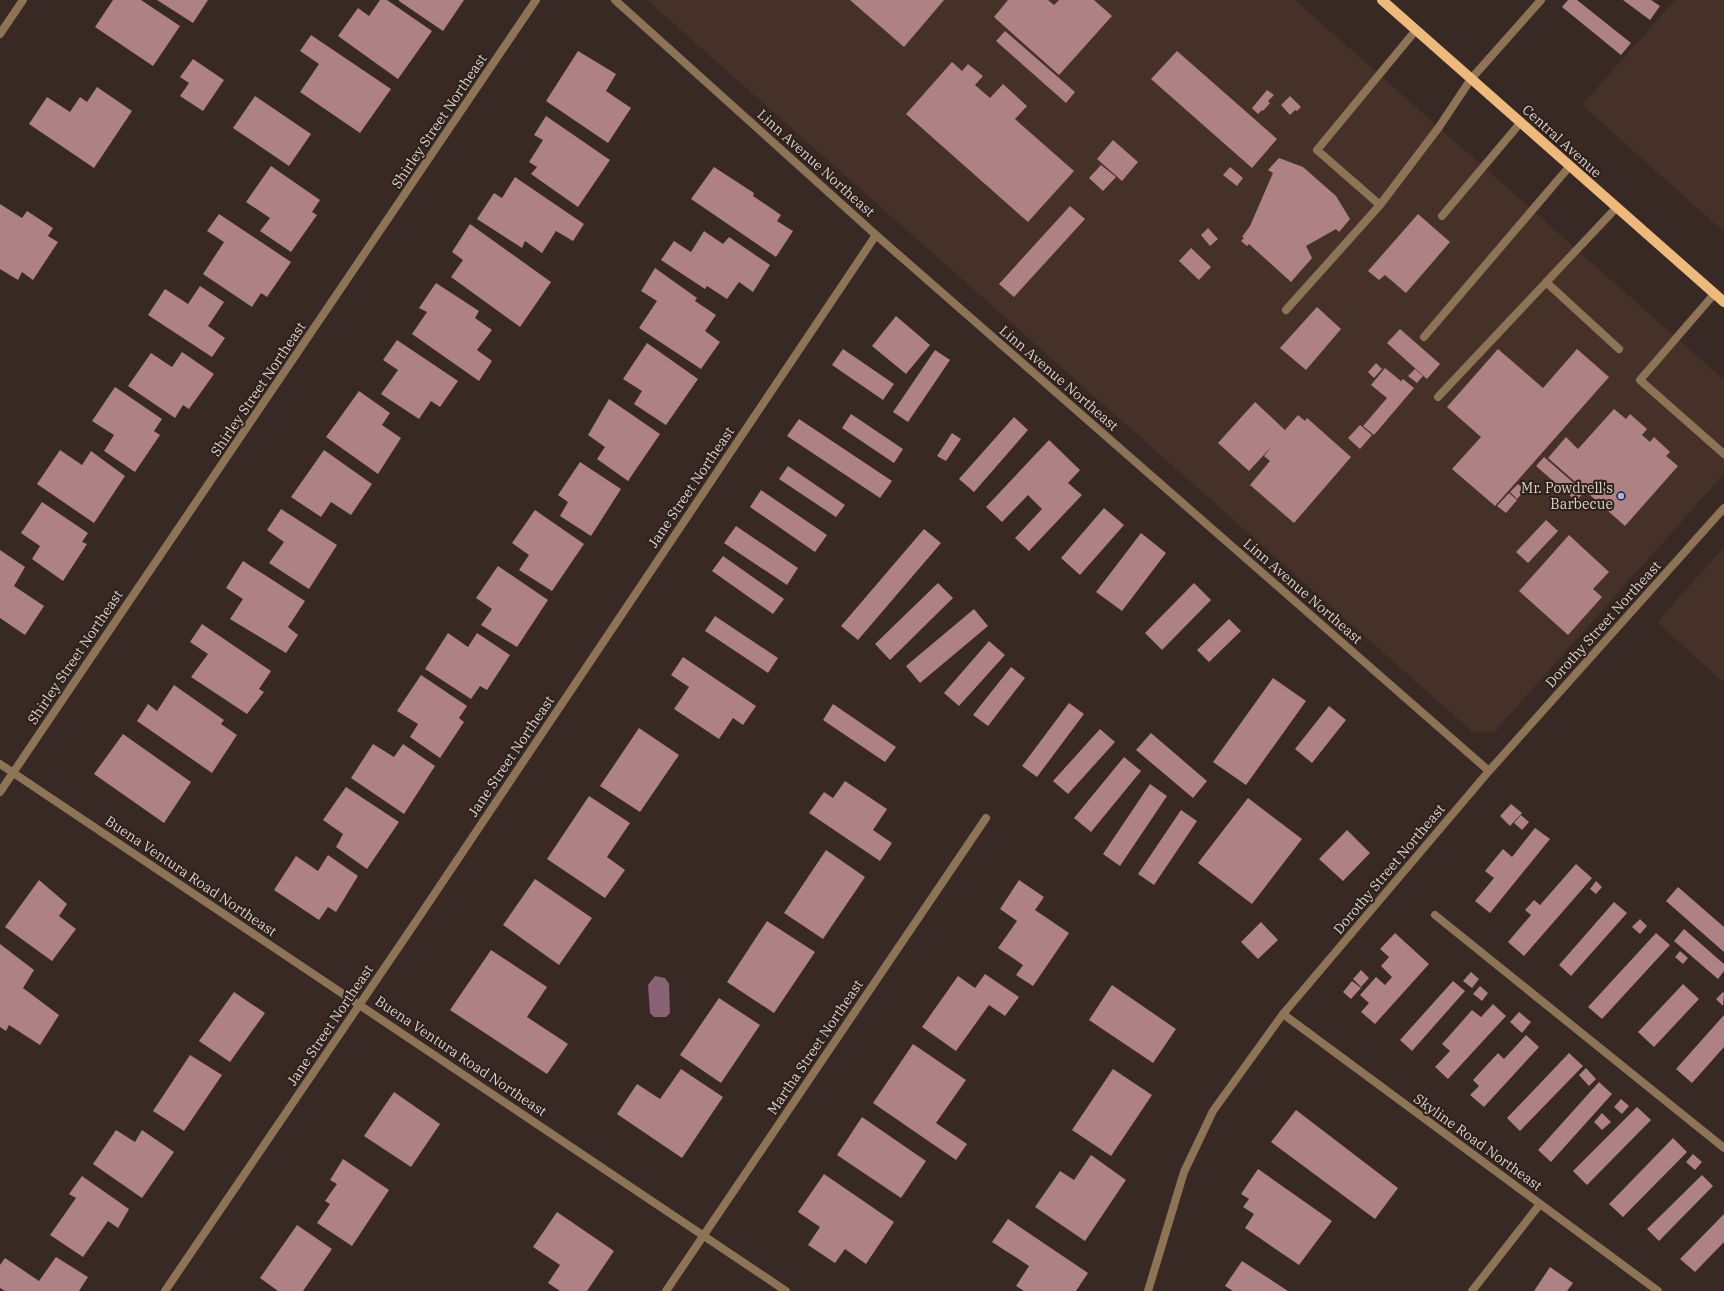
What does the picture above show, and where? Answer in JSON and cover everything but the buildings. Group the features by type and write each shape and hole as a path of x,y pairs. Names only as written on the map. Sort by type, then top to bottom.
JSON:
{"main road":[{"name":"Central Avenue","path":"1382,0 1521,122 1569,167 1617,207 1724,302"}],"street":[{"path":"0,34 23,0"},
{"name":"Shirley Street Northeast","path":"0,792 536,0"},
{"name":"Linn Avenue Northeast","path":"615,0 876,235 1489,771"},
{"path":"1286,310 1380,205 1439,127 1471,79 1541,0"},
{"path":"1380,205 1317,150 1416,30"},
{"path":"1442,216 1521,122"},
{"path":"1424,337 1569,167"},
{"path":"1438,397 1617,207"},
{"name":"Jane Street Northeast","path":"165,1291 360,1004 876,235"},
{"path":"1546,282 1619,349"},
{"path":"1714,294 1640,380 1724,454"},
{"name":"Dorothy Street Northeast","path":"1148,1291 1184,1172 1213,1111 1283,1014 1489,771 1724,508"},
{"name":"Buena Ventura Road Northeast","path":"0,764 786,1291"},
{"name":"Martha Street Northeast","path":"666,1291 986,818"},
{"path":"1435,915 1724,1148"},
{"name":"Skyline Road Northeast","path":"1283,1014 1658,1291"},
{"path":"1472,1291 1540,1204"}],"shaded area":[{"path":"647,0 1295,0 1724,380 1724,474 1494,732 1474,733"},
{"path":"1675,0 1724,0 1724,232 1582,105"},
{"path":"1724,547 1724,683 1657,622"},
{"path":"655,976 665,978 669,984 670,1013 666,1017 654,1017 650,1013 648,985"}],"place":[{"name":"Mr. Powdrell's Barbecue","path":"1621,496"}]}
